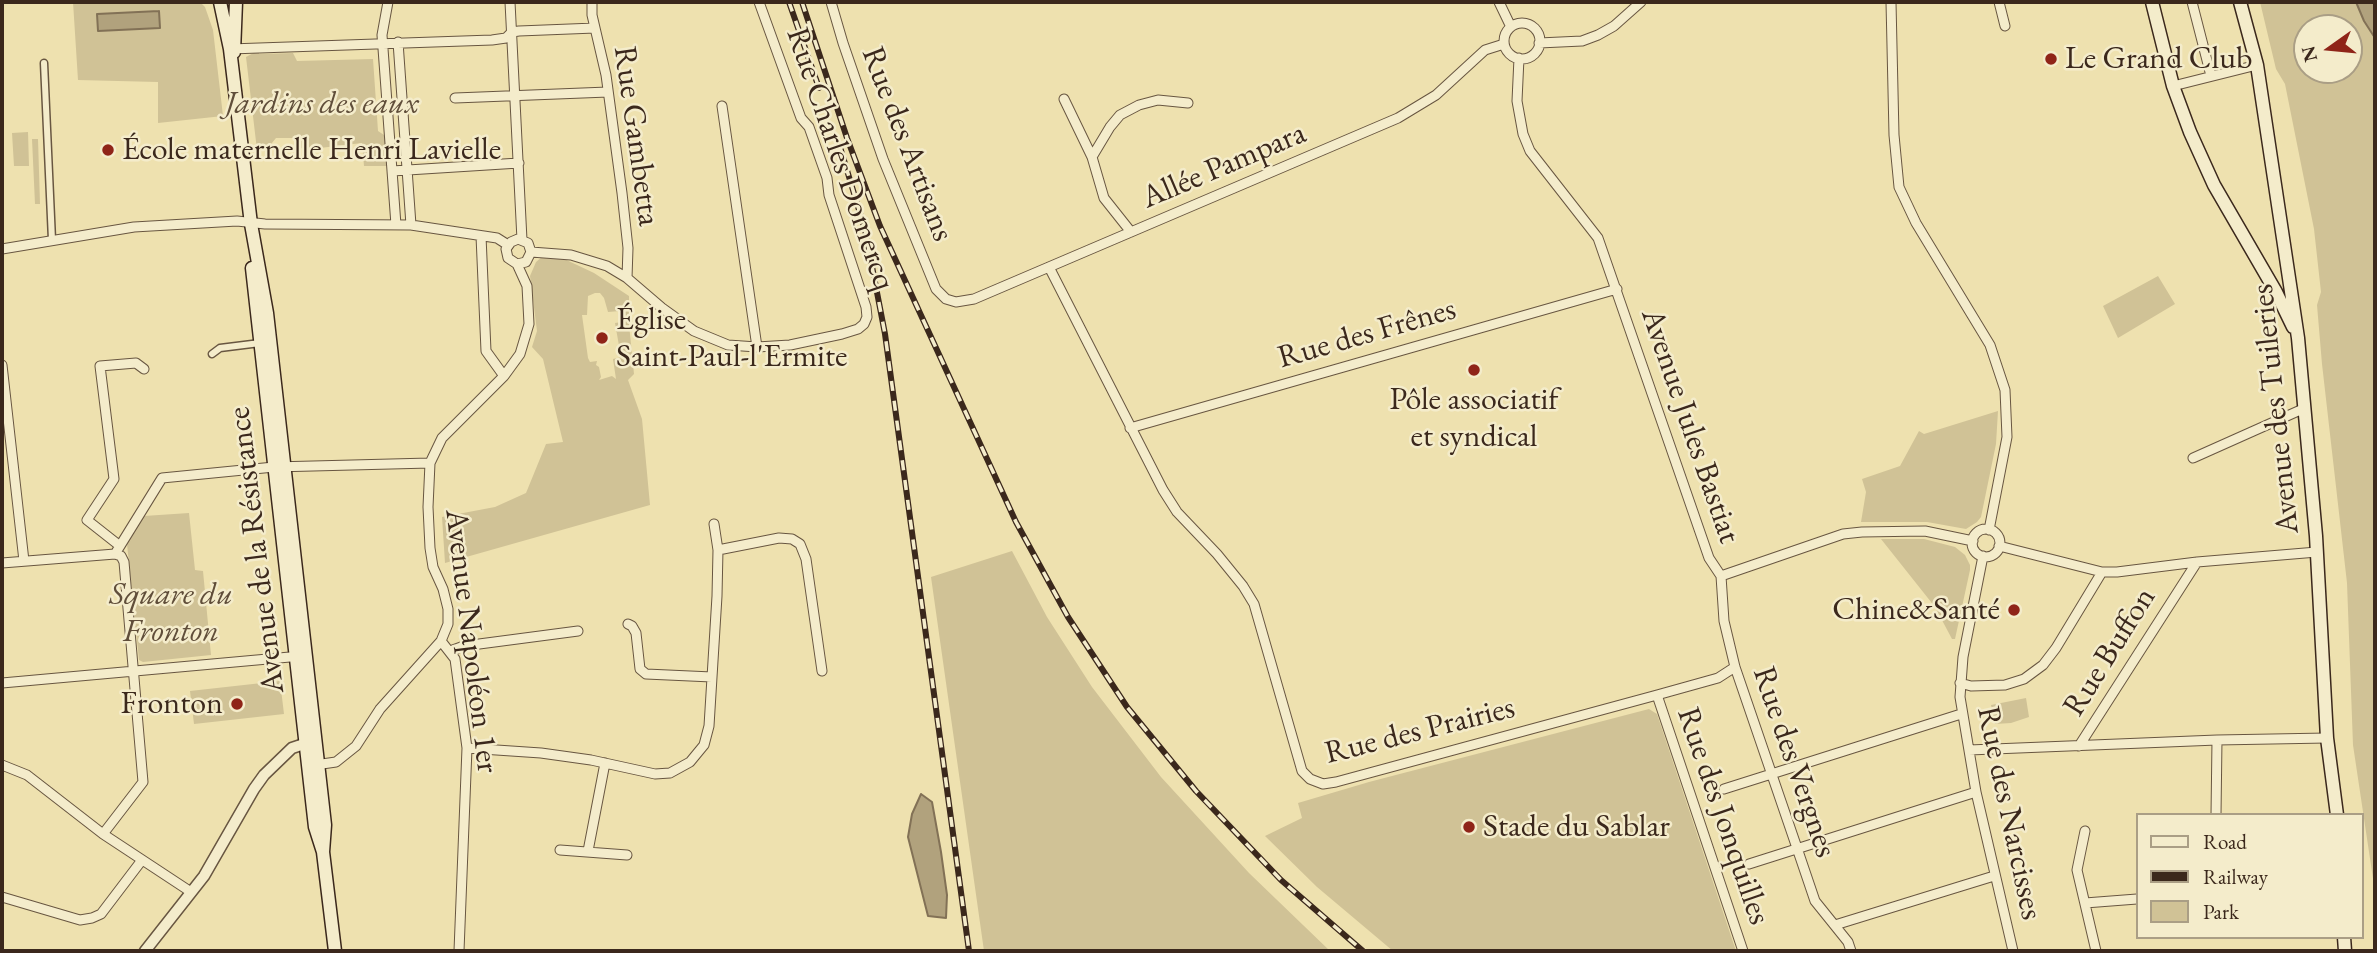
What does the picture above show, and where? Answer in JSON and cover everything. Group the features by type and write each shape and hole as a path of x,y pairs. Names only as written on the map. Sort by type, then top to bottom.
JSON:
{"main road":[{"name":"Avenue de la Résistance","path":"220,2 232,52 251,222 267,313 279,467"},
{"name":"Avenue de la Résistance","path":"232,52 236,2"},
{"path":"2152,2 2173,86 2190,132 2214,185 2276,292 2298,338"},
{"name":"Avenue des Tuileries","path":"2240,2 2257,65 2298,338 2317,552 2326,738 2337,813"},
{"name":"Avenue de la Résistance","path":"254,241 252,269 260,343 279,467 313,766 325,825 323,852 335,951"}],"street":[{"path":"388,2 382,35 396,225"},
{"path":"510,2 523,240"},
{"name":"Rue Gambetta","path":"592,2 624,206 628,248 627,278"},
{"name":"Rue Charles Domercq","path":"757,347 812,342 858,329 867,317 829,195 827,178 809,127 801,118 759,2"},
{"name":"Rue des Artisans","path":"831,2 883,159 936,289 946,299"},
{"path":"1499,2 1511,27"},
{"path":"1539,43 1582,41 1598,35 1614,26 1641,2"},
{"path":"1891,2 1894,135 1899,187 1916,223 1990,345 2006,390 2007,437 1989,530"},
{"path":"1999,2 2005,26"},
{"path":"2192,2 2211,76"},
{"path":"1521,23 1537,31 1539,43 1535,53 1525,58 1509,53 1504,44 1506,32 1521,23"},
{"path":"232,52 398,42 492,40 506,38 512,32 595,28"},
{"path":"398,42 411,225"},
{"name":"Allée Pampara","path":"946,299 956,302 974,299 1398,118 1436,95 1485,50 1504,44"},
{"name":"Avenue Jules Bastiat","path":"1519,58 1517,101 1523,134 1530,151 1598,238 1709,558 1721,576 1843,534 1861,531 1925,531 1973,541"},
{"path":"44,63 52,240"},
{"path":"2173,86 2257,65"},
{"path":"454,98 608,92"},
{"path":"1064,99 1092,157 1104,198 1131,232"},
{"path":"1092,157 1120,115 1139,104 1158,100 1188,103"},
{"path":"531,252 571,255 607,266 627,278 694,331 728,345 757,347 722,106"},
{"path":"392,171 519,163"},
{"path":"2,249 134,228 237,221 265,224 411,225 497,238 508,245"},
{"path":"481,236 484,339 490,360 504,376"},
{"path":"508,245 514,240 528,243 531,252 526,262 517,264"},
{"path":"118,550 162,478 279,467 430,463 442,438 504,376 520,354 530,324 526,282 517,264 508,258 508,245"},
{"name":"Rue des Prairies","path":"1049,267 1130,428 1177,512 1217,554 1254,604 1302,771 1310,779 1323,784 1336,782 1718,678 1735,667"},
{"name":"Rue des Frênes","path":"1130,428 1617,289"},
{"path":"212,354 220,348 260,343"},
{"path":"103,834 143,782 124,562 118,550 87,520 114,479 100,366 136,363 144,369"},
{"path":"2,365 24,561"},
{"path":"2193,458 2305,408"},
{"name":"Avenue Napoléon 1er","path":"430,463 430,548 433,567 448,609 448,624 441,641 455,659 467,748 459,951"},
{"path":"467,748 541,753 655,774 670,773 690,762 704,746 709,726 718,550 714,524"},
{"path":"1989,530 1996,534 2000,546 1993,555 1983,556 1976,552 1973,541 1979,531 1989,530"},
{"path":"718,550 779,538 792,539 800,544 806,559 822,671"},
{"path":"2000,546 2102,572 2317,552"},
{"path":"2,563 118,550"},
{"name":"Rue des Narcisses","path":"1983,556 1960,683 1961,714 1994,876 2013,951"},
{"name":"Rue Buffon","path":"1969,750 2080,746 2197,562"},
{"path":"1960,683 1970,686 2005,685 2024,679 2043,665 2056,649 2102,572"},
{"name":"Rue des Vergnes","path":"1721,576 1724,621 1735,667 1815,901 1848,942 1851,951"},
{"path":"628,624 636,633 640,669 646,674 712,677"},
{"path":"450,650 578,631"},
{"path":"313,766 336,762 356,746 380,709 441,641"},
{"path":"2,683 301,655"},
{"name":"Rue des Jonquilles","path":"1657,695 1743,951"},
{"path":"1724,789 1961,714"},
{"path":"2080,746 2326,738"},
{"path":"2216,813 2217,740"},
{"path":"145,951 204,876 254,789 283,755 310,741"},
{"path":"588,851 605,763"},
{"path":"2,765 27,775 103,834 191,892"},
{"path":"1749,864 1976,792"},
{"path":"2085,831 2077,870 2096,951"},
{"path":"560,850 627,855"},
{"path":"2,897 80,920 92,918 101,914 142,860"},
{"path":"1835,925 1994,876"},
{"path":"2085,903 2136,899"}],"green space":[{"path":"73,2 200,2 205,7 213,30 223,116 158,123 158,82 78,80"},
{"path":"2260,2 2356,2 2362,14 2293,14 2293,84 2363,84 2363,15 2375,38 2375,892 2353,745 2347,583 2322,364 2317,305 2321,292 2314,229 2285,84 2276,69"},
{"name":"Jardins des eaux","path":"259,50 259,54 293,53 297,61 373,59 378,131 387,137 389,166 364,166 362,143 303,150 294,138 276,138 267,149 257,150 246,57"},
{"path":"28,132 29,166 14,166 12,133"},
{"path":"32,139 38,139 40,204 35,204"},
{"path":"543,256 558,256 594,273 629,296 634,374 628,380 642,419 650,505 445,563 442,517 495,507 526,493 546,444 563,442 543,359 532,347 537,331 530,276 536,262","holes":["600,293 608,312 620,311 622,322 615,323 621,357 613,359 616,379 612,376 599,380 601,377 597,361 590,362 588,358 582,315 587,315 588,296"]},
{"path":"2158,276 2175,304 2118,338 2103,306"},
{"path":"1998,411 1996,444 1981,517 1977,522 1966,529 1927,522 1861,522 1866,492 1862,479 1900,466 1919,431 1924,434"},
{"name":"Square du Fronton","path":"189,513 195,570 203,571 211,655 143,662 139,660 127,544 144,516"},
{"path":"1881,539 1924,539 1955,547 1965,555 1970,570 1955,639 1952,639 1935,607"},
{"path":"1012,551 1047,617 1092,687 1161,777 1249,873 1330,951 984,951 931,577"},
{"name":"Fronton","path":"280,681 284,714 194,724 190,691"},
{"path":"2026,698 2029,717 2011,723 1995,724 1991,705"},
{"name":"Stade du Sablar","path":"1649,709 1657,714 1736,951 1393,951 1317,887 1265,836 1302,818 1298,803"}],"shaded area":[{"path":"2356,2 2375,2 2375,38 2364,21 2363,14"},
{"path":"159,11 160,28 98,31 97,14"},
{"path":"921,794 932,802 947,895 946,918 928,916 908,837 912,814"}],"railway":[{"path":"789,2 819,88"},
{"path":"802,2 847,138 880,226 1016,522 1068,617 1127,707 1196,791 1281,880 1363,951"},
{"path":"840,147 865,230 885,334 969,951"}],"place":[{"name":"Le Grand Club","path":"2051,59"},
{"name":"École maternelle Henri Lavielle","path":"108,150"},
{"name":"Église Saint-Paul-l'Ermite","path":"602,338"},
{"name":"Pôle associatif et syndical","path":"1474,370"},
{"name":"Chine&Santé","path":"2014,610"},
{"name":"Fronton","path":"237,704"},
{"name":"Stade du Sablar","path":"1469,827"}]}
